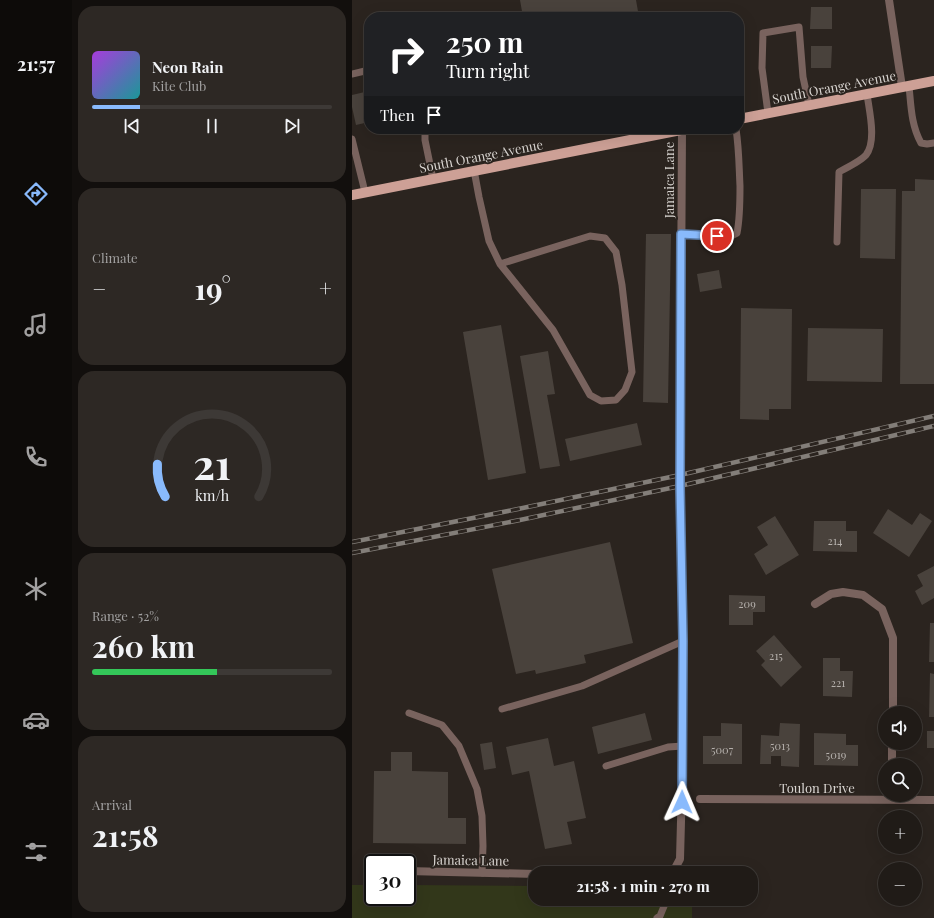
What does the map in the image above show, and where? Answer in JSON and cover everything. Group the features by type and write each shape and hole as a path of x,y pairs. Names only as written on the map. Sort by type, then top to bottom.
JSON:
{"main road":[{"name":"South Orange Avenue","path":"744,118 934,81"},
{"name":"South Orange Avenue","path":"352,194 658,134"}],"street":[{"path":"889,0 905,86"},
{"name":"Jamaica Lane","path":"677,866 680,859 683,746 683,641 680,486 681,234 684,134"},
{"path":"815,604 831,594 843,592 862,595 882,609 893,638 893,706"},
{"name":"Toulon Drive","path":"700,799 878,797"},
{"name":"Toulon Drive","path":"922,799 934,800"},
{"name":"Jamaica Lane","path":"416,871 528,874"}],"lane":[{"path":"768,113 762,68 763,33 800,27 803,77 809,105"},
{"path":"352,74 364,71"},
{"path":"905,86 916,135 921,143 934,143"},
{"path":"837,242 839,172 866,156 871,146 872,130 867,94"},
{"path":"425,134 424,140 433,179"},
{"path":"681,234 729,237 737,233 740,202 739,148 737,134"},
{"path":"352,139 365,192"},
{"path":"474,170 489,241 500,264 553,330 590,395 601,401 616,400 625,390 632,372 622,285 616,252 605,238 590,236 500,264"},
{"path":"502,709 582,686 683,641"},
{"path":"409,713 442,725 459,746 477,789 481,809 483,846 482,872"},
{"path":"606,766 668,747 683,746"},
{"path":"657,918 660,916 664,906"}],"green space":[{"path":"352,885 364,885 364,906 416,906 416,885 528,886 528,906 692,906 692,918 352,918"}],"building":[{"path":"520,0 636,0 638,12 522,12"},
{"path":"811,7 832,7 832,29 810,29"},
{"path":"811,46 832,46 831,68 811,68"},
{"path":"364,92 364,123 356,125 352,107 352,95"},
{"path":"915,179 934,180 934,384 900,384 902,191 915,191"},
{"path":"861,189 896,189 895,259 860,258"},
{"path":"646,234 671,234 668,403 643,402"},
{"path":"719,270 722,288 700,292 697,274"},
{"path":"741,308 792,309 791,409 769,409 769,420 740,419"},
{"path":"501,325 526,473 488,480 463,332"},
{"path":"808,328 883,329 882,382 807,381"},
{"path":"548,351 555,394 547,395 560,466 540,469 520,356"},
{"path":"637,423 642,445 570,461 565,439"},
{"path":"888,509 912,525 920,513 932,521 909,557 873,533"},
{"path":"775,516 799,555 766,575 754,554 768,545 757,527"},
{"path":"814,521 846,521 846,531 857,531 857,552 813,551"},
{"path":"610,542 633,643 584,655 586,663 536,674 535,670 516,674 492,569"},
{"path":"934,566 934,598 922,605 915,591 923,586 917,575"},
{"path":"729,595 765,596 765,612 753,612 753,625 729,625"},
{"path":"930,623 934,623 934,662 929,662"},
{"path":"774,635 802,667 781,687 761,665 765,661 756,651"},
{"path":"823,658 840,658 840,671 853,671 852,697 823,696"},
{"path":"930,673 934,674 934,717 929,717"},
{"path":"645,713 652,740 598,754 592,727"},
{"path":"721,723 742,724 742,764 703,764 703,736 721,736"},
{"path":"780,723 800,724 799,767 781,766 781,756 771,756 771,764 760,764 761,735 779,736"},
{"path":"927,731 934,731 934,748 927,748"},
{"path":"814,733 846,734 846,745 858,745 858,766 814,765"},
{"path":"548,738 554,766 574,761 586,818 567,822 572,844 545,849 529,771 512,775 506,747"},
{"path":"492,742 496,768 484,770 480,744"},
{"path":"391,752 412,752 412,771 448,772 448,818 466,818 466,844 373,843 374,771 391,771"}],"railway":[{"path":"352,542 680,475 934,416"},
{"path":"352,553 520,520 680,486 934,426"}],"route":[{"path":"682,802 683,641 680,486 681,234 717,236"}]}
